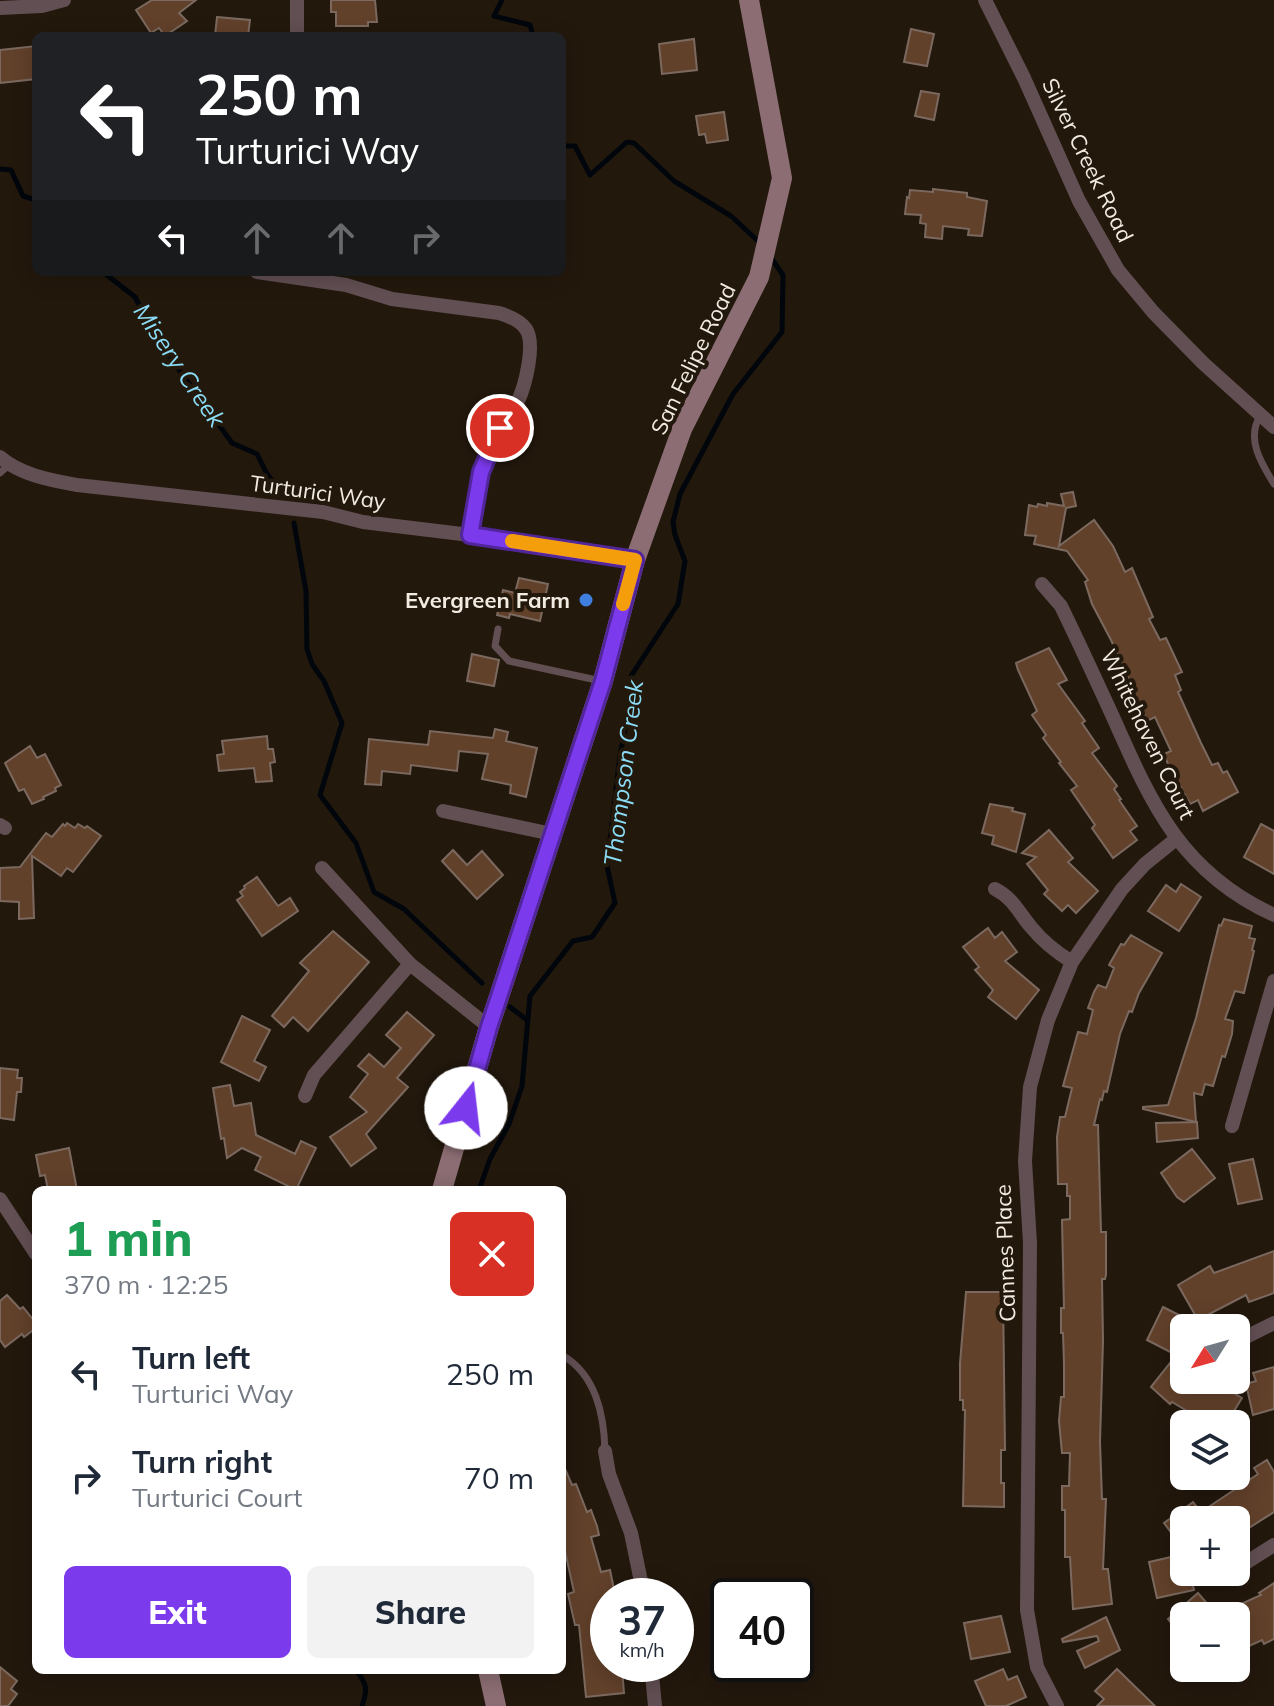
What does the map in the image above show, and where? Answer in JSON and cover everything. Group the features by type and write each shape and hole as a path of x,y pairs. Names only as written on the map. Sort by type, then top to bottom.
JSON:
{"street":[{"path":"0,8 42,6 64,0"},
{"path":"297,0 297,32"},
{"name":"San Felipe Road","path":"443,1186 489,1027 603,681 635,560 682,429 759,277 777,208 782,178 749,0"},
{"name":"Silver Creek Road","path":"985,0 1079,201 1118,270 1153,312 1203,363 1274,427"},
{"path":"284,276 346,285 392,299 499,313 514,318 526,329 530,342 525,381 519,399 500,428 486,458 475,496 470,535"},
{"name":"Turturici Way","path":"3,465 77,485 323,512 363,522 635,560"},
{"name":"Whitehaven Court","path":"1042,584 1061,606 1146,789 1176,839 1222,883 1274,915"},
{"path":"443,811 552,834"},
{"name":"Cannes Place","path":"1057,1706 1037,1667 1027,1610 1030,1243 1025,1149 1027,1103 1053,1007 1072,962 1122,889 1154,856 1176,839"},
{"path":"322,868 410,964 489,1027"},
{"path":"995,889 1010,899 1049,946 1072,962"},
{"path":"305,1096 314,1075 410,964"},
{"path":"1232,1126 1274,981"},
{"path":"0,1199 32,1248"},
{"path":"1250,1335 1274,1323"},
{"path":"605,1451 609,1474 639,1560 642,1578"},
{"path":"1250,1560 1274,1545"},
{"path":"489,1674 496,1706"},
{"path":"653,1682 655,1706"}],"lane":[{"path":"1261,414 1255,426 1254,442 1274,484"},
{"path":"498,629 495,646 509,661 603,681"},
{"path":"566,1358 578,1366 590,1382 603,1425 605,1451"}],"building":[{"path":"152,0 196,0 179,13 187,21 171,32 162,32 159,28 150,32 136,10"},
{"path":"331,0 375,0 377,22 368,22 368,26 336,26 336,12 331,12"},
{"path":"217,17 250,20 248,32 215,32"},
{"path":"911,29 934,34 927,66 904,62"},
{"path":"694,39 697,70 662,74 659,44"},
{"path":"32,46 32,79 0,83 0,50"},
{"path":"921,91 939,94 934,120 915,116"},
{"path":"724,112 728,140 707,143 705,134 699,135 696,116"},
{"path":"933,189 967,193 967,197 987,201 982,236 968,235 969,229 943,226 942,239 925,237 926,224 920,223 921,215 905,214 907,197 910,190 933,192"},
{"path":"1073,492 1076,506 1066,508 1059,546 1094,520 1113,546 1125,572 1132,568 1153,617 1149,619 1160,640 1166,638 1182,672 1175,675 1181,690 1178,692 1201,743 1212,765 1218,763 1223,773 1227,771 1238,792 1203,811 1198,800 1190,804 1168,764 1164,754 1171,751 1155,717 1147,721 1092,604 1085,582 1088,580 1067,551 1034,544 1036,536 1025,535 1029,505 1047,506 1047,503 1064,506 1061,494"},
{"path":"519,578 548,584 540,621 510,614 509,618 497,615 503,590 515,593"},
{"path":"1049,648 1067,680 1058,684 1085,721 1082,723 1099,748 1092,753 1117,786 1114,789 1119,800 1137,826 1130,831 1137,840 1113,858 1071,790 1077,786 1043,738 1046,735 1032,715 1037,711 1018,670 1016,663"},
{"path":"472,654 499,660 494,686 467,681"},
{"path":"495,729 508,732 506,741 537,748 526,797 510,793 511,785 482,779 488,754 459,751 457,771 411,765 410,774 382,771 381,785 365,784 369,739 428,745 430,731 493,738"},
{"path":"267,736 268,749 273,749 275,762 270,763 272,781 256,782 254,768 219,771 217,755 224,754 222,741"},
{"path":"30,746 37,758 45,754 61,785 32,804 24,789 19,791 5,763"},
{"path":"990,804 1013,808 1012,811 1025,814 1016,852 992,844 994,836 982,833"},
{"path":"67,823 75,828 78,824 87,826 101,836 73,872 67,868 61,876 32,856 34,918 19,919 19,902 0,901 0,868 20,867 46,833 52,837"},
{"path":"1261,824 1274,831 1274,874 1244,857"},
{"path":"1049,830 1073,858 1068,862 1098,891 1076,913 1068,905 1062,911 1044,894 1048,890 1027,864 1036,857 1022,853"},
{"path":"453,850 467,865 482,851 503,875 477,899 442,861"},
{"path":"257,877 278,906 290,898 298,911 262,936 237,900 243,896 240,892 244,886"},
{"path":"1181,884 1201,897 1179,931 1148,911 1166,885 1176,892"},
{"path":"1224,919 1252,926 1249,938 1255,939 1244,993 1235,991 1225,1019 1233,1021 1232,1034 1213,1086 1205,1084 1202,1095 1194,1093 1196,1122 1143,1109 1168,1105 1196,1018 1219,925"},
{"path":"988,928 995,938 1002,932 1017,952 1005,961 1039,990 1016,1019 988,997 993,990 975,970 979,967 963,947"},
{"path":"333,931 369,962 308,1031 293,1017 284,1027 272,1016 309,971 300,963"},
{"path":"1131,935 1162,953 1132,1012 1129,1011 1120,1034 1107,1092 1104,1091 1100,1099 1094,1125 1098,1125 1101,1232 1106,1232 1106,1275 1102,1279 1100,1442 1102,1499 1106,1499 1103,1569 1108,1569 1112,1604 1073,1609 1070,1557 1065,1557 1065,1510 1062,1510 1062,1486 1069,1486 1070,1453 1062,1453 1059,1421 1061,1397 1064,1397 1062,1220 1070,1219 1070,1196 1067,1196 1067,1184 1058,1184 1057,1137 1060,1117 1065,1117 1072,1088 1063,1086 1078,1032 1087,1034 1093,1010 1088,1008 1094,992 1098,985 1106,988 1114,968 1109,965 1121,944 1124,945"},
{"path":"407,1012 434,1035 397,1078 408,1087 366,1134 376,1148 351,1166 330,1137 367,1112 350,1097 368,1074 358,1066 369,1054 384,1067 401,1048 386,1035"},
{"path":"242,1016 270,1030 254,1061 266,1067 259,1081 221,1062"},
{"path":"0,1068 18,1070 17,1078 22,1078 14,1120 0,1118"},
{"path":"230,1085 234,1106 251,1103 256,1135 295,1154 301,1141 316,1148 298,1186 288,1186 255,1170 261,1157 242,1148 227,1158 213,1088"},
{"path":"1197,1122 1198,1138 1157,1142 1156,1123"},
{"path":"69,1148 76,1186 47,1186 45,1175 40,1176 36,1155"},
{"path":"1192,1149 1215,1178 1184,1202 1161,1173"},
{"path":"1253,1159 1262,1199 1238,1204 1229,1164"},
{"path":"1274,1251 1274,1293 1249,1302 1246,1295 1210,1314 1195,1314 1178,1285 1210,1266 1214,1273"},
{"path":"966,1292 1003,1292 1005,1450 1001,1450 1001,1483 1004,1483 1004,1507 963,1506 965,1410 963,1400 960,1400 960,1363"},
{"path":"7,1295 32,1318 32,1331 24,1337 22,1334 5,1347 0,1340 0,1301"},
{"path":"1163,1307 1177,1314 1170,1314 1170,1352 1147,1340"},
{"path":"1170,1363 1170,1394 1235,1394 1242,1398 1235,1410 1185,1410 1172,1402 1170,1404 1151,1387"},
{"path":"1274,1367 1274,1409 1253,1415 1248,1394 1250,1383 1256,1381 1253,1373"},
{"path":"1267,1460 1274,1472 1274,1512 1250,1527 1250,1506 1210,1506 1234,1490 1250,1490 1250,1479 1258,1474 1254,1468"},
{"path":"566,1471 572,1485 576,1484 587,1512 591,1510 599,1535 591,1537 601,1572 610,1570 612,1578 590,1578 590,1682 623,1682 624,1693 586,1697 579,1625 575,1625 568,1594 574,1592 566,1556"},
{"path":"1170,1557 1170,1586 1193,1586 1194,1590 1157,1598 1149,1562"},
{"path":"1274,1583 1274,1639 1250,1646 1250,1602 1246,1602 1261,1595 1259,1593"},
{"path":"1198,1593 1206,1602 1188,1602"},
{"path":"1001,1616 1010,1652 971,1659 964,1623"},
{"path":"1106,1617 1120,1650 1085,1668 1077,1651 1099,1641 1097,1636 1063,1642 1062,1639"},
{"path":"0,1667 17,1681 11,1689 17,1694 8,1706 0,1706"},
{"path":"1003,1669 1008,1680 1017,1676 1026,1697 1006,1706 986,1706 975,1681"},
{"path":"1117,1669 1155,1706 1097,1706 1104,1699 1095,1691"}],"waterway":[{"name":"Thompson Creek","path":"502,0 494,16 530,25 532,32"},
{"name":"Thompson Creek","path":"566,146 575,146 590,175 627,142 634,143 674,181 731,216 759,242"},
{"name":"Misery Creek","path":"0,169 11,170 23,196 32,199"},
{"name":"Thompson Creek","path":"480,1186 490,1159 509,1124 522,1086 530,996 573,941 592,937 615,903 607,866 620,755 631,700 631,676 678,604 685,561 673,522 680,494 733,394 782,332 783,275 770,256"},
{"name":"Misery Creek","path":"108,276 135,297 156,338 232,443 257,454 267,474 284,495"},
{"name":"Misery Creek","path":"294,523 306,591 307,649 342,723 320,795 356,843 374,892 404,909 482,983"},
{"name":"Misery Creek","path":"510,1007 527,1020"},
{"name":"Thompson Creek","path":"359,1674 365,1687 362,1706"}],"slow traffic":[{"path":"512,541 635,560 623,604"}],"place":[{"name":"Evergreen Farm","path":"586,600"}],"route":[{"path":"466,1108 489,1027 603,681 635,560 470,535 481,472 500,428"}]}
